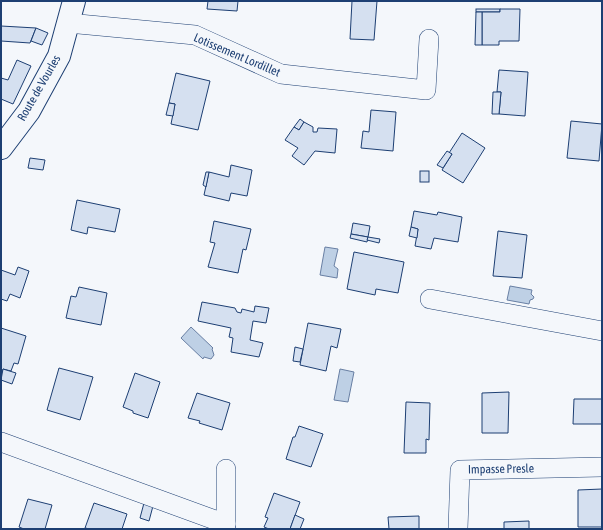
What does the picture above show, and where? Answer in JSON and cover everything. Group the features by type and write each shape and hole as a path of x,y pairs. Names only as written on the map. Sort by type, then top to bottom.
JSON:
{"street":[{"name":"Route de Vourles","path":"1,148 29,111 58,56 74,1"},
{"name":"Lotissement Lordillet","path":"68,23 195,35 281,74 426,90 429,39"},
{"path":"430,299 602,331"},
{"path":"1,442 225,527 226,469"},
{"name":"Impasse Presle","path":"458,529 460,470 602,467"}],"water":[{"path":"325,247 338,249 334,266 338,269 337,278 320,275"},
{"path":"510,286 532,290 531,294 534,297 533,299 530,300 529,304 507,300"},
{"path":"191,327 213,348 214,355 211,359 204,357 203,359 181,338"},
{"path":"340,369 354,372 348,402 334,400"}],"building":[{"path":"208,1 238,1 237,11 207,9"},
{"path":"352,1 377,1 374,40 350,39"},
{"path":"476,9 500,9 500,12 476,12"},
{"path":"500,9 520,9 519,41 499,41 499,45 482,45 482,12 500,12"},
{"path":"476,12 482,12 482,45 475,45"},
{"path":"1,26 36,28 30,43 1,41"},
{"path":"36,28 48,33 42,45 31,41"},
{"path":"17,60 31,66 13,104 1,99 1,78 8,80"},
{"path":"499,70 528,72 525,116 499,114 501,92 497,92"},
{"path":"176,73 210,81 198,130 171,124 175,104 169,103"},
{"path":"493,92 501,92 499,114 492,114"},
{"path":"169,103 175,104 173,116 166,115"},
{"path":"371,110 396,112 393,151 361,148 363,131 369,132"},
{"path":"300,119 304,122 299,130 294,127"},
{"path":"571,121 602,124 599,161 567,158"},
{"path":"304,122 313,127 313,132 317,132 318,128 337,129 335,153 315,151 304,165 292,156 298,148 285,140 294,127 299,130"},
{"path":"462,133 485,148 463,183 442,170 452,154 449,153"},
{"path":"447,151 452,154 443,168 437,165"},
{"path":"30,158 45,160 43,170 28,168"},
{"path":"231,165 252,170 247,196 231,193 229,201 204,195 209,172 229,177"},
{"path":"420,171 429,171 429,182 420,182"},
{"path":"206,172 209,172 206,187 203,185"},
{"path":"77,200 120,209 115,232 88,227 87,234 71,230"},
{"path":"414,211 437,215 438,212 462,217 458,242 434,238 431,249 415,246 418,229 411,227"},
{"path":"214,221 251,229 246,250 243,249 238,273 208,267 215,243 210,242"},
{"path":"353,223 370,226 368,237 351,234"},
{"path":"411,227 418,229 417,238 409,236"},
{"path":"498,231 527,235 522,278 493,276"},
{"path":"351,234 368,237 367,242 350,238"},
{"path":"368,237 380,239 379,243 367,240"},
{"path":"354,252 404,262 398,293 376,289 375,295 347,289"},
{"path":"18,267 29,271 20,298 10,294 7,301 1,299 1,270 15,275"},
{"path":"79,287 107,293 101,325 66,318 71,296 76,297"},
{"path":"202,302 235,308 237,312 241,313 242,309 254,312 255,306 269,308 266,323 253,321 250,340 263,343 259,357 231,352 233,338 229,337 231,328 198,321"},
{"path":"308,323 341,329 337,348 331,346 326,371 300,365"},
{"path":"1,328 26,336 18,364 14,363 11,371 3,369 1,376"},
{"path":"295,347 303,349 300,362 293,361"},
{"path":"59,368 93,377 80,420 47,410"},
{"path":"3,369 16,373 12,384 1,380"},
{"path":"135,373 160,382 148,418 133,413 133,411 123,407"},
{"path":"509,392 508,433 482,433 482,393"},
{"path":"197,393 230,403 222,430 188,418"},
{"path":"574,399 602,399 602,424 573,424"},
{"path":"406,402 430,403 429,440 426,439 426,453 404,453"},
{"path":"299,426 323,434 311,467 286,459 293,437 295,437"},
{"path":"602,489 602,527 578,527 578,490"},
{"path":"274,493 300,502 290,529 269,529 264,527 268,518 265,517"},
{"path":"28,499 52,505 45,529 24,529 19,527"},
{"path":"94,503 127,514 122,529 85,528"},
{"path":"144,503 153,506 149,521 140,518"},
{"path":"295,515 304,519 300,529 290,529"},
{"path":"419,516 419,529 389,529 388,517"},
{"path":"529,521 529,529 504,529 504,522"}]}
